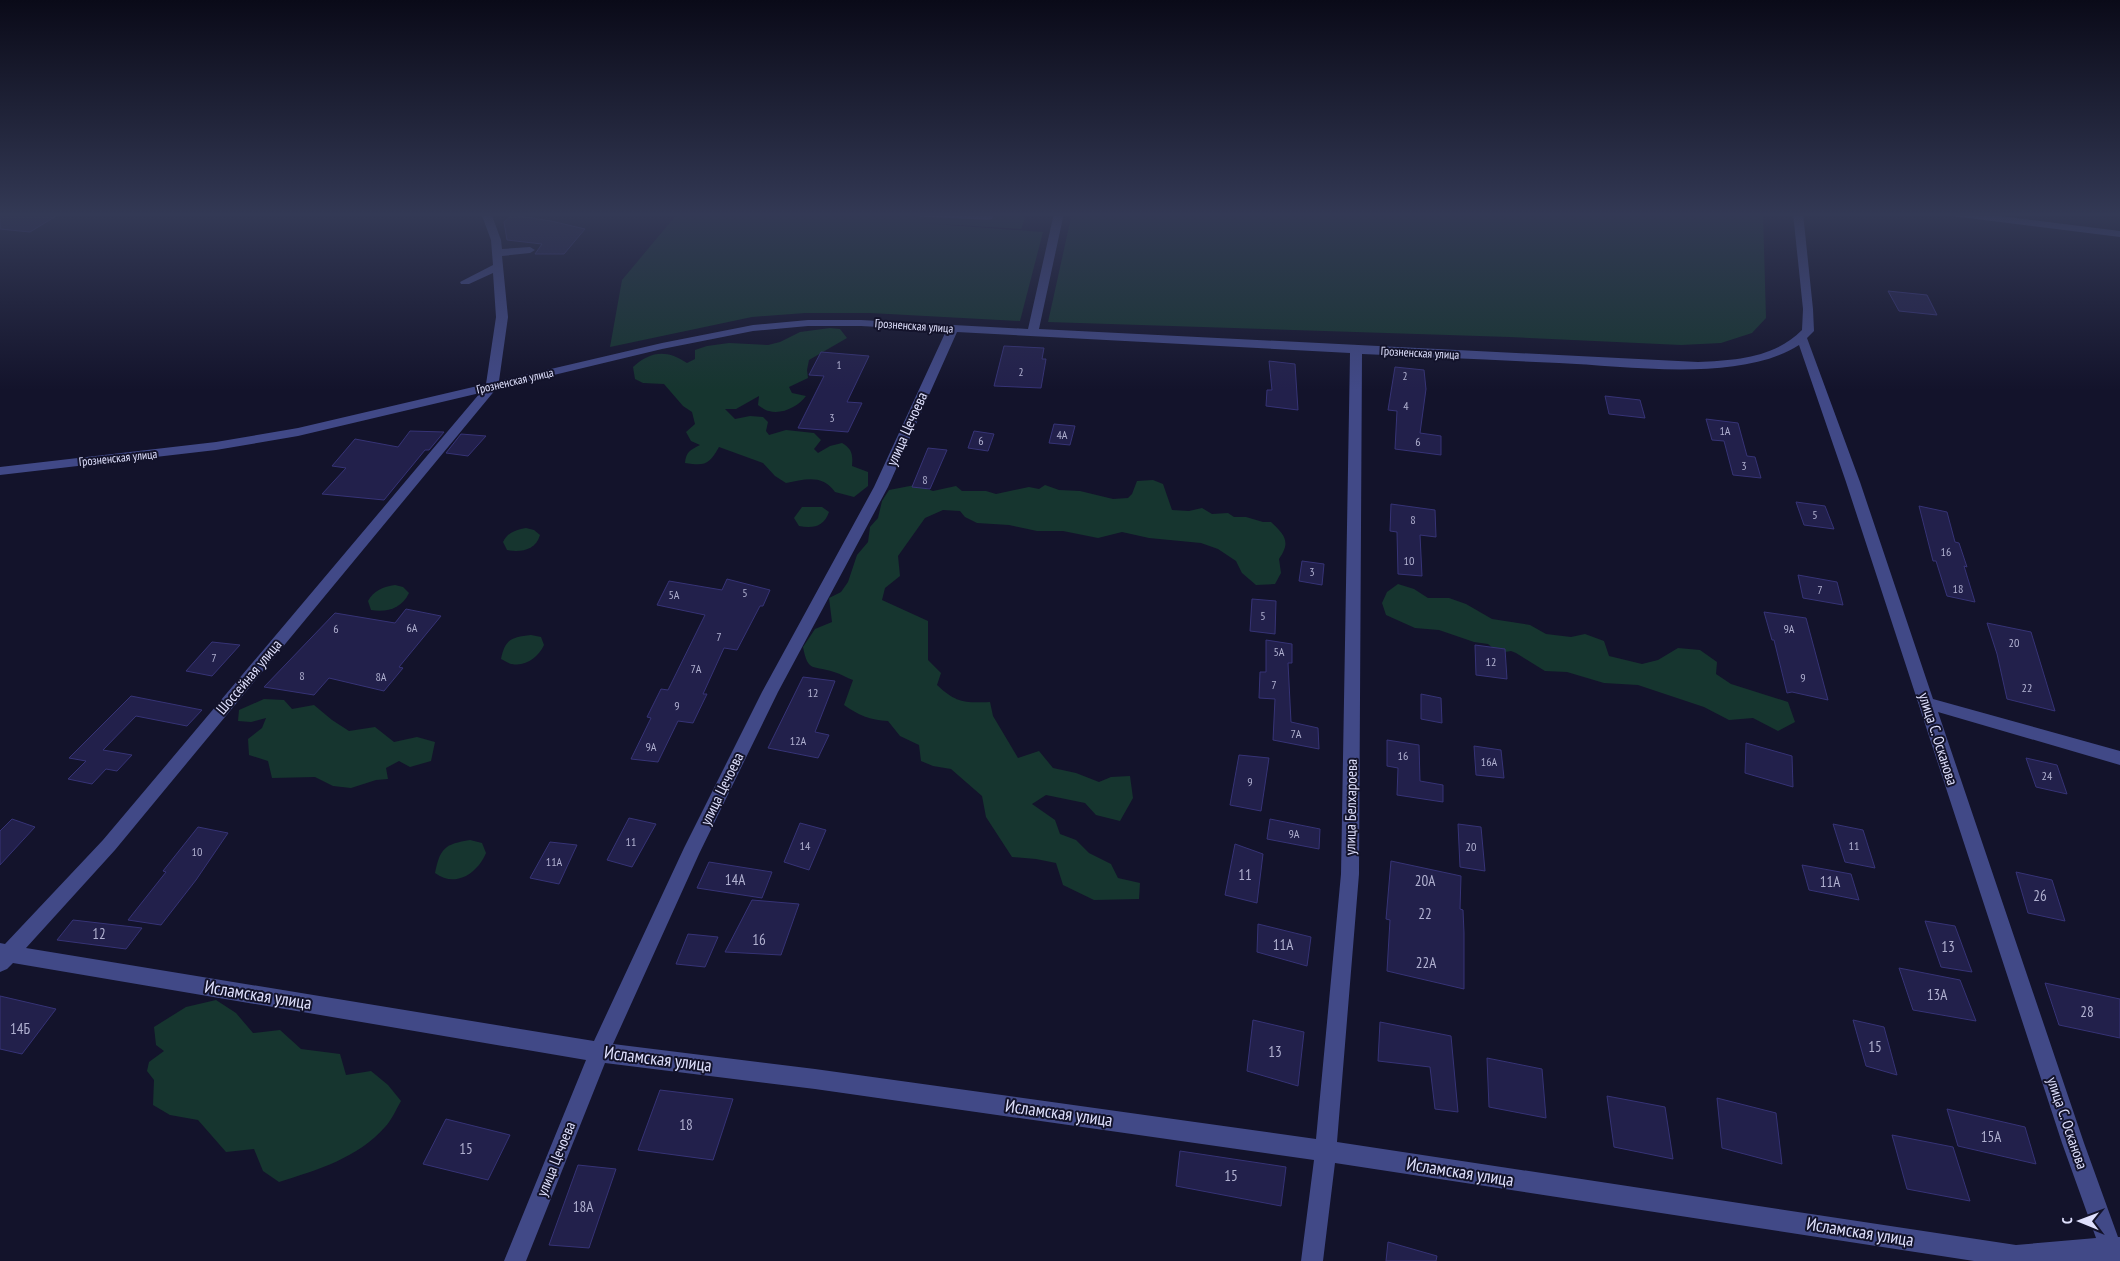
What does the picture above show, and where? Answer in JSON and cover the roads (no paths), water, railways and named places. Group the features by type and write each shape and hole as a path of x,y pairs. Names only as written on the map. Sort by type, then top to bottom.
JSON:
{"street":[{"path":"465,282 487,272"},
{"path":"492,386 502,317 498,272"},
{"path":"1033,333 1046,272"},
{"path":"1802,339 1808,331 1804,272"},
{"name":"Грозненская улица","path":"0,471 216,446 298,432 652,348 754,328 808,323 861,323 1356,350 1698,366 1747,362 1779,352 1802,339"},
{"name":"улица Цечоева","path":"515,1261 599,1052 690,853 770,692 881,487 953,329"},
{"name":"улица С. Осканова","path":"1802,339 1853,482 2073,1143 2115,1253"},
{"name":"улица Белхароева","path":"1312,1261 1326,1151 1350,874 1356,350"},
{"name":"Шоссейная улица","path":"3,956 109,845 492,386"},
{"path":"1926,703 2120,758"},
{"name":"Исламская улица","path":"3,956 599,1052 815,1079 1326,1151 2016,1256 2115,1253"}]}
